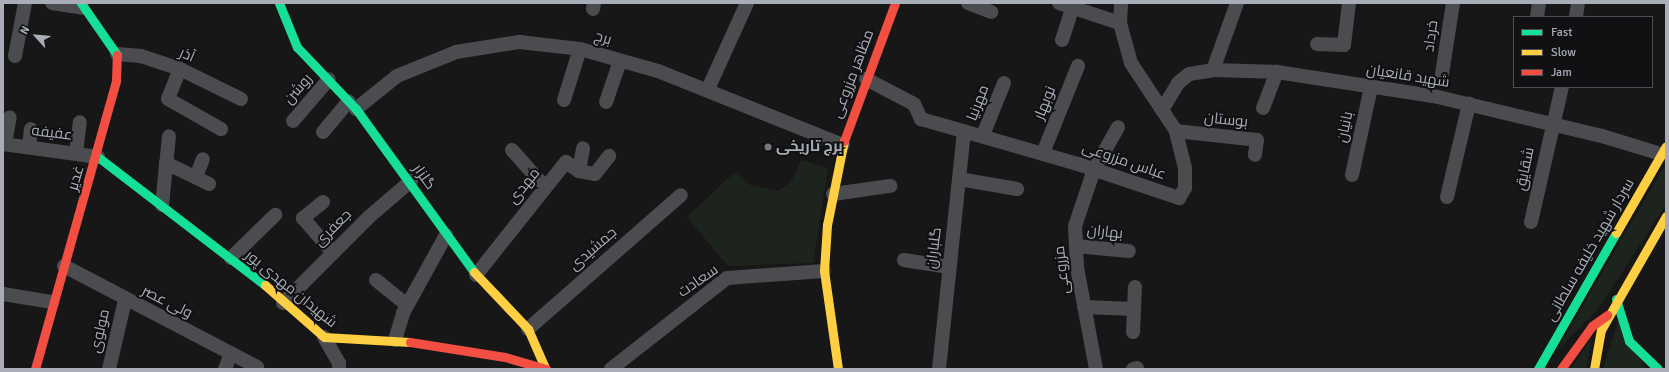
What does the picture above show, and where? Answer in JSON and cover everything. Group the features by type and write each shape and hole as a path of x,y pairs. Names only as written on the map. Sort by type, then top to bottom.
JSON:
{"street":[{"path":"15,56 25,3"},
{"path":"52,3 82,6 117,54"},
{"name":"گلزار","path":"279,3 297,47 353,105 411,181 446,235 476,275 528,329 546,369"},
{"path":"708,90 747,3"},
{"name":"مظاهر مزروعی","path":"838,369 824,271 833,194 843,145 895,3"},
{"path":"968,3 991,12"},
{"path":"1059,3 1120,23"},
{"name":"عباس مزروعی","path":"866,79 914,104 921,119 983,135 1043,153 1179,198 1184,188 1185,168 1176,131 1131,63 1120,23 1121,3"},
{"path":"1213,70 1237,3"},
{"path":"1317,44 1344,44 1349,3"},
{"name":"خرداد","path":"1442,74 1453,3"},
{"path":"1537,16 1539,3"},
{"path":"1576,16 1578,3"},
{"path":"1062,40 1073,8"},
{"name":"برج","path":"323,132 353,105 397,76 456,52 519,42 580,49 620,61 708,90 843,145"},
{"path":"564,100 580,49"},
{"name":"آذر","path":"117,54 141,56 180,69 241,99"},
{"name":"غدیر","path":"35,369 52,302 98,157 116,80 117,54"},
{"path":"606,102 620,61"},
{"name":"نوبهار","path":"1043,153 1078,66"},
{"path":"180,69 168,99 221,129"},
{"name":"شهید قانعیان","path":"1162,110 1178,83 1189,74 1213,70 1277,72 1371,86 1469,104 1664,150"},
{"path":"1263,108 1277,72"},
{"name":"روشن","path":"293,121 329,79"},
{"name":"مهرنیا","path":"983,135 1004,83"},
{"name":"بانیان","path":"1352,175 1371,86"},
{"name":"شقایق","path":"1532,222 1552,124 1562,88"},
{"path":"1447,197 1469,104"},
{"path":"4,144 10,117"},
{"path":"76,153 80,122"},
{"name":"مزروعی","path":"1096,369 1084,307 1076,246 1075,226 1094,170 1118,127"},
{"path":"28,147 31,129"},
{"name":"گلباران","path":"939,369 964,131"},
{"name":"بوستان","path":"1176,131 1257,140 1256,155"},
{"path":"162,205 169,136"},
{"name":"عفیفه","path":"4,144 98,157"},
{"path":"579,171 583,148"},
{"path":"512,150 544,186"},
{"name":"سردار شهید خلیفه سلطانی","path":"1539,366 1664,150"},
{"name":"مهدی","path":"476,275 544,186 566,162 579,171 595,174 609,156"},
{"name":"شهیدان مهدی پور","path":"98,157 231,258 324,337 395,340 505,357 546,369"},
{"path":"196,177 203,158"},
{"path":"166,163 209,184"},
{"path":"959,179 1017,189"},
{"name":"جعفری","path":"283,303 333,253 411,181"},
{"path":"833,194 890,186"},
{"name":"جمشیدی","path":"528,329 681,195"},
{"path":"323,202 303,218 333,253"},
{"path":"231,258 275,215"},
{"path":"1594,369 1601,330 1608,315 1666,216"},
{"path":"395,340 407,305 446,235"},
{"name":"بهاران","path":"1076,246 1130,251"},
{"path":"904,260 949,267"},
{"name":"ولی عصر","path":"64,266 125,300 257,366"},
{"name":"سعادت","path":"611,369 728,278 824,271"},
{"path":"376,280 407,305"},
{"path":"1133,332 1135,287"},
{"path":"3,294 52,302"},
{"path":"1616,299 1629,341 1658,369"},
{"name":"مولوی","path":"109,369 125,300"},
{"path":"1084,307 1134,309"},
{"path":"1561,369 1592,326 1608,315"},
{"path":"324,337 339,363 339,369"},
{"path":"225,369 230,353"}],"shaded area":[{"path":"801,160 828,168 813,263 728,266 687,217 735,172 750,185 778,191 791,182"},
{"path":"1666,163 1666,205 1598,309 1556,352"},
{"path":"1618,321 1646,369 1603,369"},
{"path":"1592,337 1586,369 1571,369"}],"traffic: fast":[{"path":"81,3 117,55"},
{"path":"279,3 297,47 356,109 474,272"},
{"path":"98,157 265,285"},
{"path":"1538,369 1616,233"},
{"path":"1616,299 1629,341 1658,369"}],"traffic: slow":[{"path":"838,369 824,271 827,225 844,141"},
{"path":"1616,233 1666,146"},
{"path":"1594,369 1601,330 1666,216"},
{"path":"474,272 528,329 545,368"},
{"path":"265,285 324,337 410,342"}],"traffic: jam":[{"path":"844,141 895,3"},
{"path":"35,369 116,80 117,55"},
{"path":"1561,369 1592,326 1607,315"},
{"path":"410,342 505,357 546,369"}],"place":[{"name":"برج تاریخی","path":"768,147"}]}
